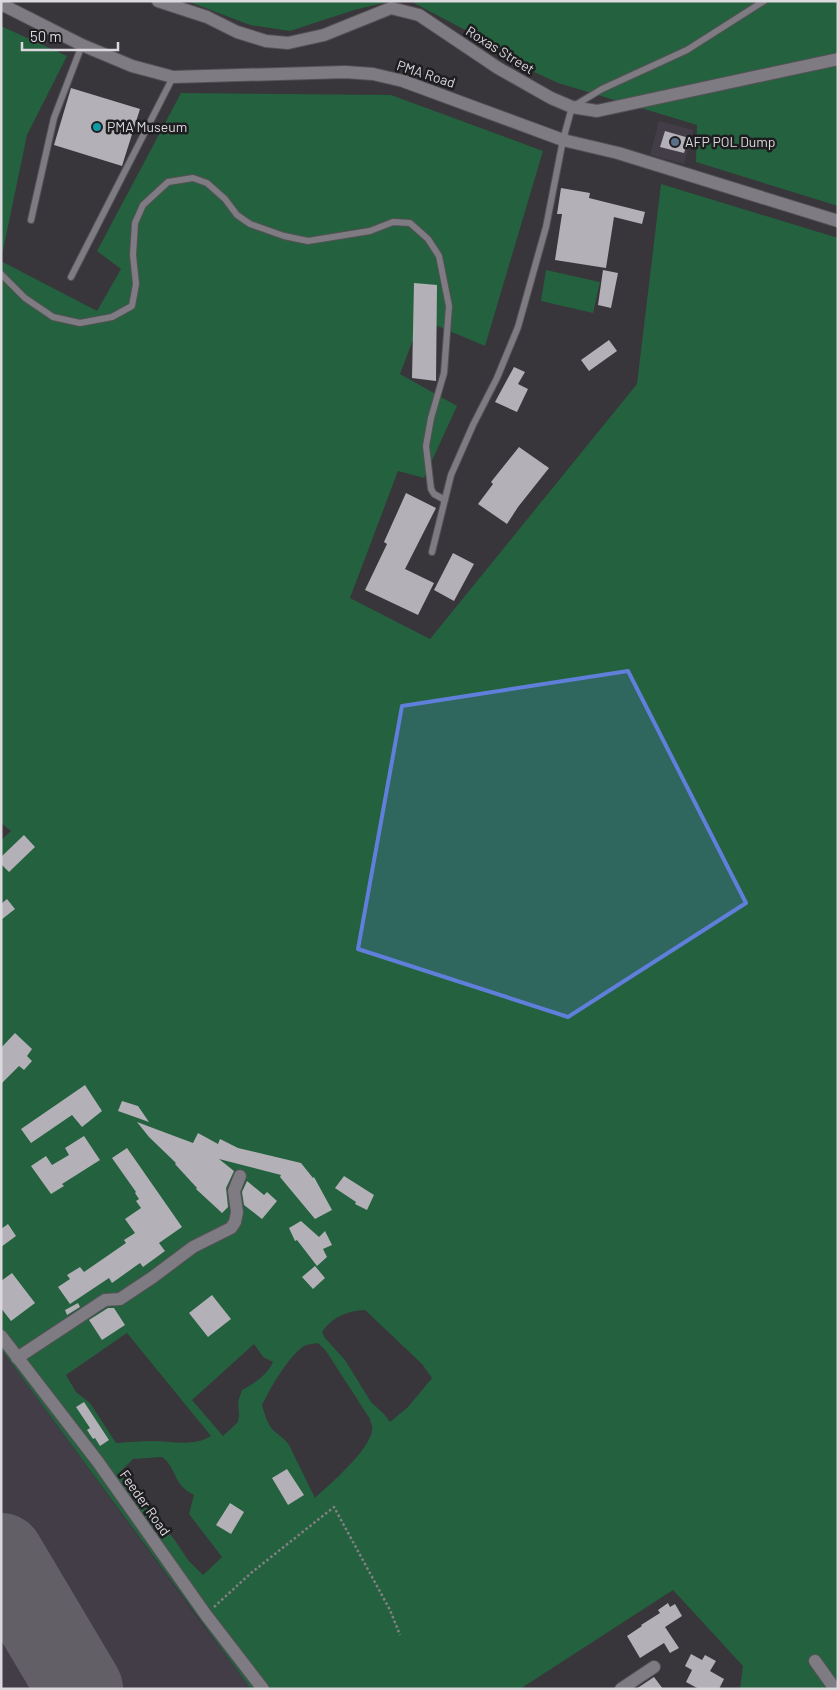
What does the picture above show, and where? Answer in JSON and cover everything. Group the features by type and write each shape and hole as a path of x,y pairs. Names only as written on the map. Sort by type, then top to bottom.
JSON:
{"street":[{"name":"Roxas Street","path":"158,1 207,17 237,32 266,41 288,43 324,35 391,8 401,10 419,15 498,68 551,98 572,107 597,111 838,60"},
{"name":"PMA Road","path":"1,4 82,45 132,66 173,77 345,72 373,74 403,80 563,140 618,154 838,221"},
{"path":"17,1358 105,1300 120,1299 192,1247 232,1228 237,1212 234,1191 240,1176"},
{"name":"Feeder Road","path":"1,1336 98,1462 206,1614 263,1689"},
{"path":"815,1661 835,1689"},
{"path":"621,1689 654,1667"}],"lane":[{"path":"432,552 451,475 473,425 497,378 518,327 546,227 563,140 572,107 602,89 688,50 764,1"},
{"path":"31,220 54,118 82,45"},
{"path":"71,277 173,77"},
{"path":"1,274 26,298 53,317 80,322 112,317 132,306 136,284 133,255 135,222 143,205 168,182 193,178 207,183 225,199 237,214 250,224 284,236 308,241 370,231 393,222 410,223 428,239 439,256 449,306 444,373 431,418 426,446 431,488 434,494 445,500"}],"path":[{"path":"206,1614 251,1573 334,1507 390,1610 400,1635"}],"highlighted area":[{"path":"628,671 746,903 568,1017 358,949 402,706"}],"shaded area":[{"path":"659,121 693,130 684,164 650,155"},
{"path":"1,1349 194,1613 251,1689 1,1689"}],"green space":[{"path":"187,1 392,1 354,10 290,31 250,25"},
{"path":"410,1 838,1 838,206 696,162 697,125 558,83 517,64 469,32"},
{"path":"1,26 67,56 27,135 1,260"},
{"path":"181,93 391,95 543,151 485,346 421,319 400,374 457,406 424,478 398,471 350,598 430,639 637,384 661,184 838,238 838,1689 740,1689 743,1666 673,1590 520,1689 251,1689 1,1349 1,840 11,831 1,823 1,261 97,311 121,269 97,251","holes":["365,1310 422,1364 432,1378 408,1407 390,1422 371,1402 345,1360 322,1332 335,1319 346,1313","127,1333 211,1436 197,1441 182,1443 152,1441 116,1443 90,1403 76,1392 66,1375","318,1343 326,1351 370,1419 372,1427 371,1435 359,1454 315,1498 289,1445 274,1431 266,1419 262,1405 281,1372 300,1349 306,1345","254,1344 263,1357 273,1362 260,1378 242,1390 238,1402 238,1422 223,1436 192,1400","162,1457 171,1466 182,1486 194,1495 189,1514 222,1557 203,1575 188,1560 174,1539 120,1472 133,1459"]},
{"path":"546,270 600,282 593,313 541,301"}],"building":[{"name":"PMA Museum","path":"71,88 140,109 122,166 54,145"},
{"name":"AFP POL Dump","path":"665,131 689,138 684,153 660,147"},
{"path":"561,188 590,193 589,198 645,212 642,224 614,217 606,268 555,260 562,214 557,214"},
{"path":"603,270 618,273 611,308 598,305"},
{"path":"414,283 437,285 436,381 412,378"},
{"path":"609,340 617,351 589,371 581,360"},
{"path":"514,367 525,372 518,384 528,389 517,412 495,402"},
{"path":"519,447 549,468 507,524 478,504 493,484 491,482"},
{"path":"406,493 436,508 405,569 434,583 418,615 365,590 387,544 384,542"},
{"path":"453,553 474,564 454,601 434,590"},
{"path":"24,835 35,847 9,872 1,864 1,857"},
{"path":"7,899 15,909 1,920 1,904"},
{"path":"15,1033 32,1049 27,1056 32,1061 24,1070 19,1066 1,1084 1,1048"},
{"path":"85,1085 102,1111 82,1127 72,1115 31,1143 21,1129"},
{"path":"122,1101 138,1106 149,1122 118,1111"},
{"path":"137,1122 193,1143 198,1133 218,1144 220,1139 238,1148 301,1163 314,1177 332,1210 315,1219 280,1177 281,1175 219,1159 234,1171 226,1188 228,1207 222,1213 196,1189 176,1163 149,1137"},
{"path":"84,1136 100,1160 62,1184 64,1186 51,1194 31,1166 46,1156 52,1165 69,1155 65,1148"},
{"path":"127,1148 182,1227 159,1243 165,1251 143,1267 140,1263 112,1283 109,1278 70,1304 58,1287 70,1279 67,1275 80,1267 84,1272 126,1243 124,1240 135,1233 125,1219 141,1208 136,1201 139,1199 112,1158"},
{"path":"344,1176 374,1195 367,1210 355,1204 356,1202 335,1188"},
{"path":"247,1181 264,1195 267,1192 277,1201 262,1219 244,1205 242,1192"},
{"path":"301,1221 319,1237 325,1231 332,1245 323,1249 327,1257 317,1266 297,1240 295,1241 289,1228"},
{"path":"8,1224 16,1236 1,1247 1,1229"},
{"path":"315,1266 325,1278 313,1289 302,1277"},
{"path":"12,1273 35,1303 11,1321 1,1308 1,1281"},
{"path":"212,1295 231,1319 208,1337 189,1313"},
{"path":"78,1303 80,1307 67,1315 65,1310"},
{"path":"108,1308 114,1308 125,1325 102,1340 89,1320"},
{"path":"84,1402 109,1440 100,1446 87,1430 90,1428 76,1407"},
{"path":"287,1469 304,1495 288,1505 272,1478"},
{"path":"230,1503 244,1512 231,1534 216,1525"},
{"path":"668,1603 670,1607 675,1604 682,1616 665,1627 679,1648 670,1653 664,1643 640,1658 627,1636 660,1613 658,1610"},
{"path":"691,1654 702,1660 705,1655 716,1661 710,1671 724,1679 719,1689 699,1689 686,1682 692,1670 685,1666"},
{"path":"654,1677 663,1689 636,1689"}],"runway":[{"path":"1,1556 80,1689"}],"place":[{"name":"PMA Museum","path":"97,127"},
{"name":"AFP POL Dump","path":"675,142"}]}
